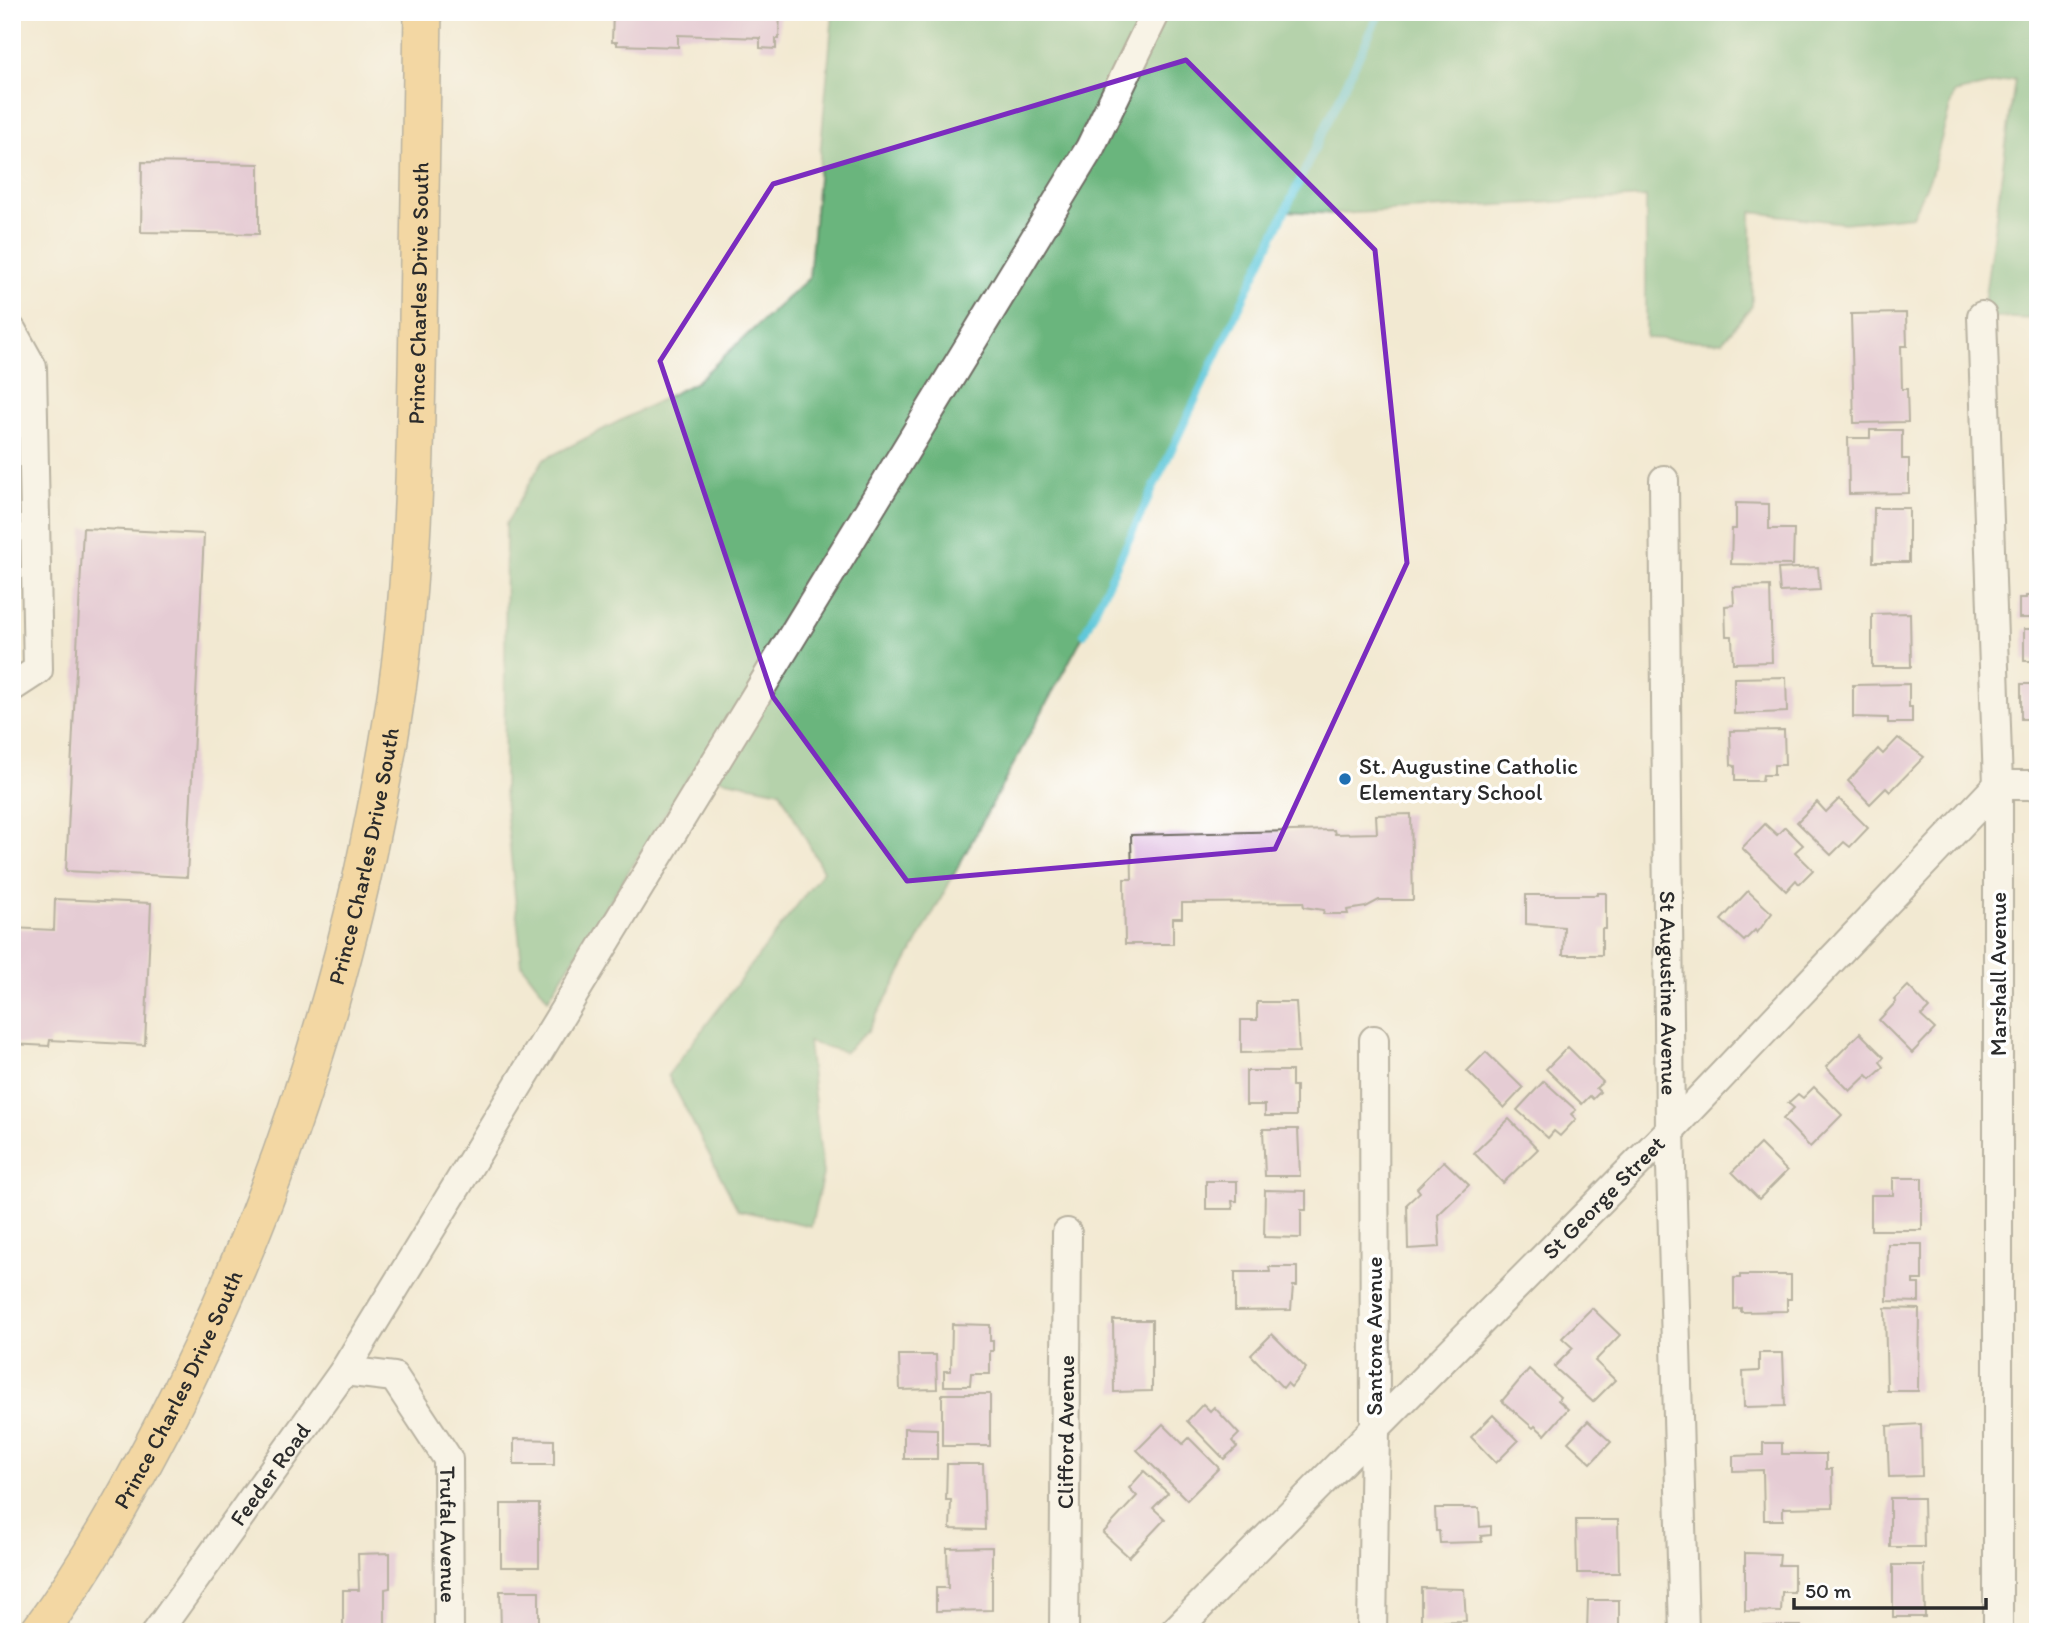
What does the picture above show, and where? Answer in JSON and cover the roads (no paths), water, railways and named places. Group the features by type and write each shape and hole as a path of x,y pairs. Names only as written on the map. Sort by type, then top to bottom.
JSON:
{"main road":[{"name":"Prince Charles Drive South","path":"39,1632 64,1599 139,1473 224,1302 291,1129 321,1037 347,941 377,807 400,670 410,569 416,445 423,12"}],"street":[{"name":"Feeder Road","path":"157,1632 344,1371 1090,148 1156,12"},
{"name":"Marshall Avenue","path":"1982,316 1998,785 1998,1632"},
{"path":"12,331 32,367 38,670 12,687"},
{"name":"St Augustine Avenue","path":"1664,480 1670,1130 1684,1632"},
{"path":"1998,785 2038,785"},
{"name":"St George Street","path":"1174,1632 1670,1130 1998,785"},
{"name":"Santone Avenue","path":"1372,1632 1375,1429 1374,1040"},
{"name":"Clifford Avenue","path":"1064,1632 1067,1233"},
{"name":"Trufal Avenue","path":"344,1371 394,1377 448,1459 449,1632"}],"waterway":[{"path":"1084,634 1380,12"}],"place":[{"name":"St. Augustine Catholic Elementary School","path":"1345,779"}]}
